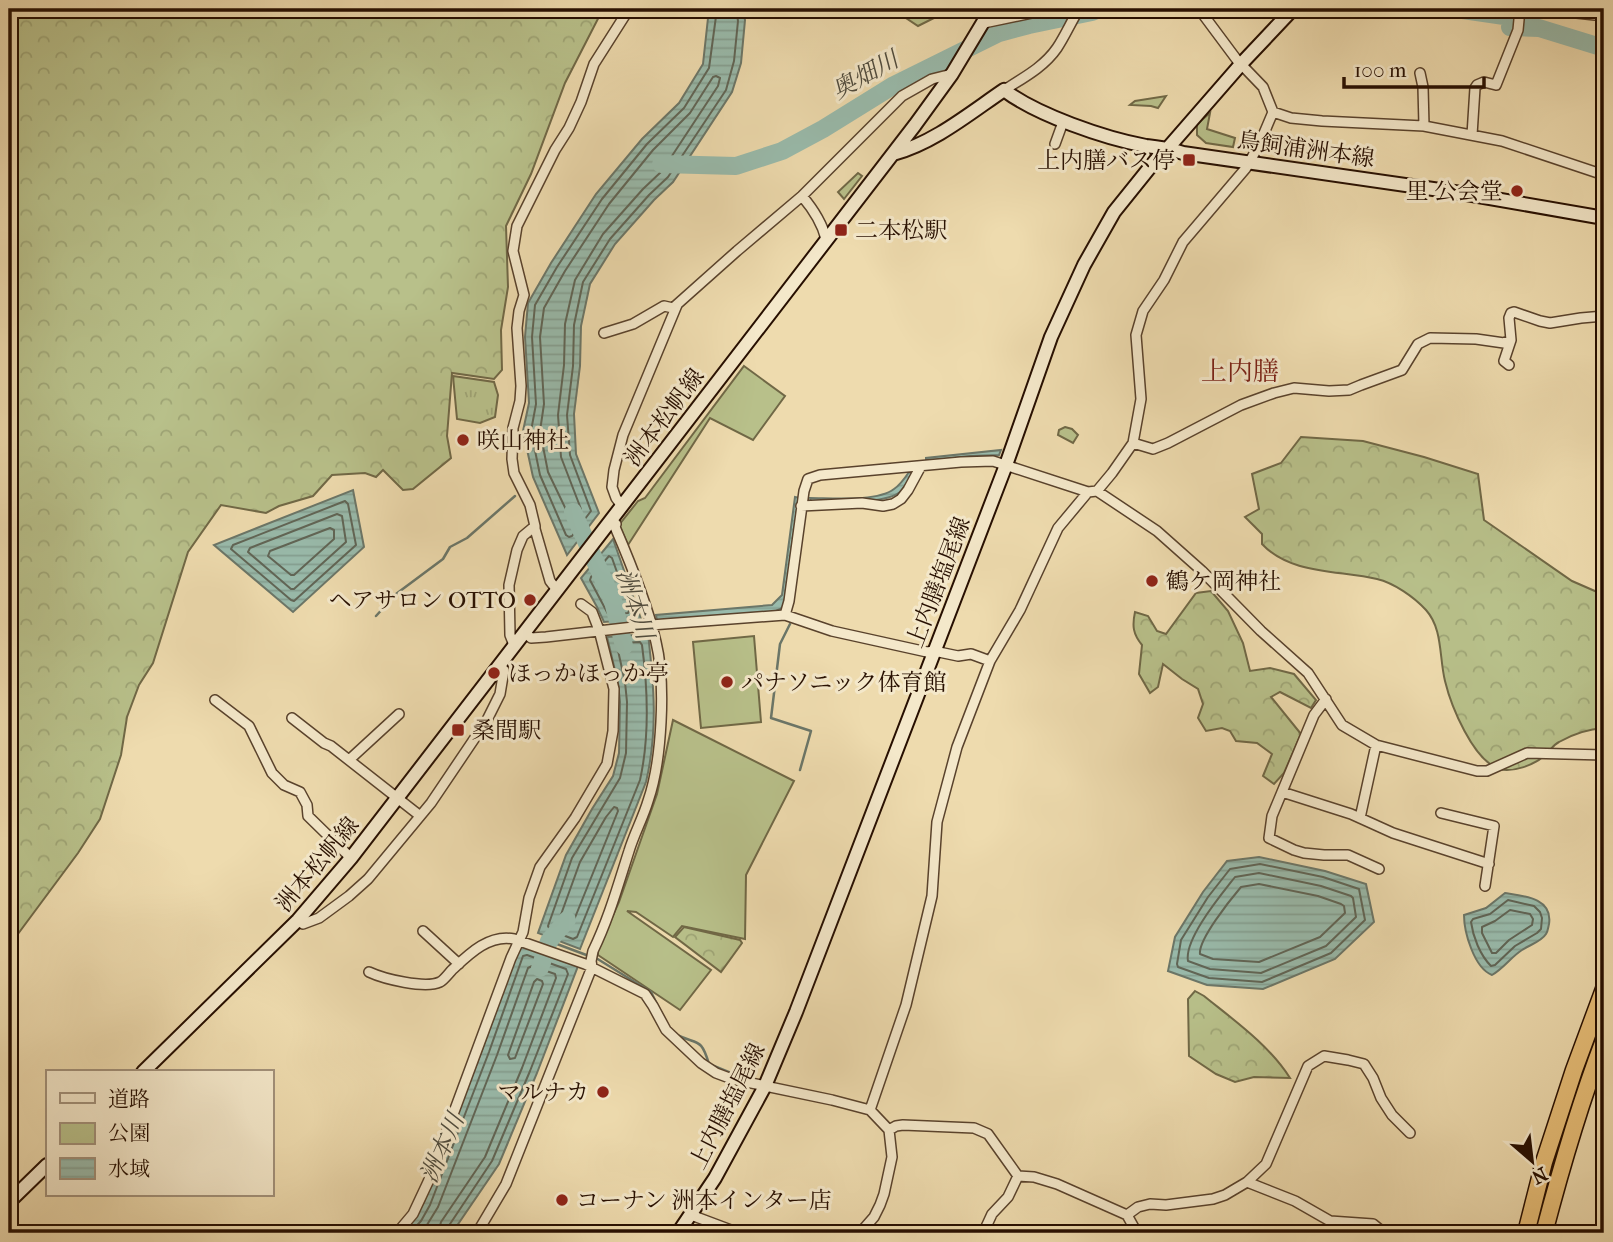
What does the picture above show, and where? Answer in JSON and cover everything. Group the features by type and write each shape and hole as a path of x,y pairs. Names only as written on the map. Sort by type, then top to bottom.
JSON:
{"highway":[{"path":"1526,1233 1544,1162 1604,989"},
{"path":"1544,1233 1561,1167 1604,1040"}],"main road":[{"path":"893,154 952,74 991,9"},
{"path":"893,154 931,139 1004,90 1014,98 1063,122 1147,146 1168,148 1293,9"},
{"name":"鳥飼浦洲本線","path":"1168,148 1183,153 1461,193 1604,218"},
{"name":"上内膳塩尾線","path":"678,1233 715,1178 765,1086 1006,465 1051,337 1084,265 1114,212 1168,148"},
{"name":"洲本松帆線","path":"144,1070 298,920 351,859 524,632 612,523 622,506 893,154"},
{"path":"9,1202 46,1166"}],"street":[{"path":"560,586 550,581 530,505 514,473 512,459 513,428 521,386 517,328 524,295 513,251 517,226 582,102 594,64 629,9"},
{"path":"981,27 1027,11 1051,9"},
{"path":"1004,90 1034,72 1052,55 1079,9"},
{"path":"870,1110 906,1005 932,897 937,822 957,747 990,661 1020,610 1058,527 1112,473 1133,443 1141,400 1136,335 1143,311 1164,280 1182,242 1249,162 1273,112 1263,87 1237,60 1199,9"},
{"path":"1472,135 1476,85 1484,82 1496,85 1518,30 1520,9"},
{"path":"1541,9 1604,16"},
{"path":"1420,73 1424,126"},
{"path":"604,333 633,324 664,306 673,308 803,196 902,96 932,79 952,74"},
{"path":"1273,112 1291,118 1424,126 1472,135 1502,141 1604,175"},
{"path":"1055,144 1063,122"},
{"path":"803,196 815,213 826,239"},
{"path":"622,506 612,487 623,435 677,304"},
{"path":"1509,365 1504,361 1511,340 1511,313 1550,323 1604,316"},
{"path":"1133,443 1153,449 1241,405 1294,388 1349,390 1402,370 1418,344 1430,338 1504,343 1511,340"},
{"path":"785,615 808,479 961,462 993,461 1092,491 1157,531 1308,673 1342,724 1376,744 1477,771 1487,771 1527,753 1604,755"},
{"path":"802,506 893,504 908,490 921,466"},
{"path":"477,1233 506,1184 619,887 629,848 649,799 657,759 661,711 659,654 612,523"},
{"path":"514,645 510,635 509,585 523,536 535,526"},
{"path":"397,1233 422,1198 521,941 529,898 540,867 575,818 607,764 613,731 614,689 601,630 592,612 581,604"},
{"path":"524,632 531,638 649,625 785,615 832,631 926,652 958,656 971,654 990,661"},
{"path":"298,920 303,924 319,918 349,897 368,879 431,803 487,720 500,694 504,670 499,666"},
{"path":"1326,699 1314,715 1272,816 1269,838 1304,853 1348,855 1378,869"},
{"path":"215,700 249,726 272,773 284,785 300,792 307,805 308,816 351,859"},
{"path":"349,760 399,714"},
{"path":"292,718 419,815"},
{"path":"1360,818 1376,744"},
{"path":"1282,792 1360,818 1393,833 1489,864"},
{"path":"1441,813 1494,826 1485,886"},
{"path":"422,931 459,964"},
{"path":"369,972 396,981 440,982 477,948 499,938 521,941 589,964 645,994 666,1030 701,1063 716,1073 870,1110 889,1130 892,1157 884,1194 874,1217 860,1233"},
{"path":"1127,1215 1138,1207 1150,1204 1166,1205 1213,1199 1247,1182 1266,1164 1308,1066 1324,1056 1364,1064 1392,1115 1410,1133"},
{"path":"889,1130 903,1125 974,1128 988,1134 1018,1176"},
{"path":"1018,1176 1034,1177 1057,1184 1127,1215 1137,1233"},
{"path":"987,1231 992,1214 1008,1197 1018,1176"},
{"path":"1247,1182 1295,1201 1330,1221 1373,1224 1384,1233"},
{"path":"691,1215 737,1233"}],"green space":[{"path":"9,9 603,9 565,83 531,174 506,226 508,287 501,330 502,370 494,379 452,373 447,436 451,458 413,489 403,490 383,470 376,477 365,473 332,475 313,496 279,506 266,513 221,505 188,552 153,663 139,685 127,717 121,755 100,819 9,946"},
{"path":"909,9 940,9 938,16 918,26 906,18"},
{"path":"1166,96 1158,108 1130,105 1135,101"},
{"path":"1210,113 1207,129 1235,138 1233,147 1206,143 1197,135 1197,124"},
{"path":"858,173 862,176 844,199 838,192"},
{"path":"744,366 785,396 753,440 710,418 628,545 619,525 638,501 645,498"},
{"path":"453,376 494,382 498,395 495,417 480,423 457,419"},
{"path":"1065,427 1078,435 1073,443 1058,435 1059,430"},
{"path":"1301,437 1363,441 1478,474 1484,520 1572,581 1604,595 1604,728 1564,739 1540,759 1523,767 1504,770 1489,764 1472,744 1452,704 1445,681 1440,644 1435,626 1426,610 1403,591 1383,581 1316,570 1287,561 1262,544 1262,534 1245,517 1259,509 1252,474 1281,463"},
{"path":"1211,591 1228,611 1243,643 1250,671 1270,668 1294,674 1316,700 1311,708 1280,692 1271,697 1301,734 1284,773 1274,784 1263,776 1272,754 1257,743 1236,741 1230,731 1222,728 1206,731 1198,718 1203,704 1198,689 1163,664 1158,687 1150,693 1139,674 1142,645 1134,630 1135,612 1148,616 1157,631 1166,634 1196,593"},
{"name":"パナソニック体育館","path":"754,636 761,722 701,728 693,642"},
{"path":"673,720 794,781 746,875 745,939 682,926 673,937 636,912 627,911 711,970 680,1010 598,955 657,794"},
{"path":"684,927 740,940 742,943 721,972 675,937"},
{"path":"1195,991 1251,1034 1290,1078 1254,1077 1235,1082 1216,1074 1189,1056 1188,999"}],"water":[{"path":"709,9 742,9 745,20 741,63 732,92 673,182 615,244 590,284 581,326 580,366 574,414 576,454 599,513 567,555 533,477 523,431 529,403 525,337 528,303 596,194 642,139 679,103 703,64"},
{"path":"1001,450 999,455 926,461 926,458"},
{"path":"909,472 913,474 907,483 900,492 892,496 870,501 811,502 810,498 877,496 898,486"},
{"path":"353,490 364,547 293,612 214,545"},
{"path":"795,497 800,498 787,600 782,608 774,612 657,621 656,615 772,605 782,595"},
{"path":"613,539 641,619 604,622 581,578"},
{"path":"648,634 654,708 646,782 580,949 538,933 566,855 613,776 619,753 620,702 607,637"},
{"path":"1259,857 1325,871 1366,884 1374,922 1335,959 1263,989 1207,985 1168,971 1175,937 1203,892 1227,861"},
{"path":"1505,893 1528,897 1542,904 1549,915 1549,924 1544,937 1518,953 1492,975 1475,957 1468,940 1464,915 1486,908"},
{"path":"520,945 578,966 537,1073 499,1164 452,1233 400,1233 424,1202"}],"waterway":[{"name":"奥畑川","path":"661,164 736,166 782,151 894,85 999,33 1099,9"},
{"name":"奥畑川","path":"1456,9 1525,19 1510,27 1539,28 1604,48"},
{"path":"376,616 396,594 443,559 450,547 467,538 515,496"},
{"name":"洲本川","path":"573,512 613,601 624,646"},
{"path":"790,624 780,644 771,718 811,731 800,770"},
{"name":"洲本川","path":"540,968 549,941 567,920"},
{"path":"549,941 589,956"},
{"path":"596,958 651,992 666,1022"},
{"path":"677,1035 701,1046 709,1064 750,1078"}],"place":[{"name":"上内膳バス停","path":"1189,160"},
{"name":"里 公会堂","path":"1517,191"},
{"name":"二本松駅","path":"841,230"},
{"name":"咲山神社","path":"463,440"},
{"name":"鶴ケ岡神社","path":"1152,581"},
{"name":"ヘアサロン OTTO","path":"530,600"},
{"name":"ほっかほっか亭","path":"494,673"},
{"name":"パナソニック体育館","path":"727,682"},
{"name":"桑間駅","path":"458,730"},
{"name":"マルナカ","path":"603,1092"},
{"name":"コーナン 洲本インター店","path":"562,1200"}],"district":[{"name":"上内膳","path":"1240,371"}]}
